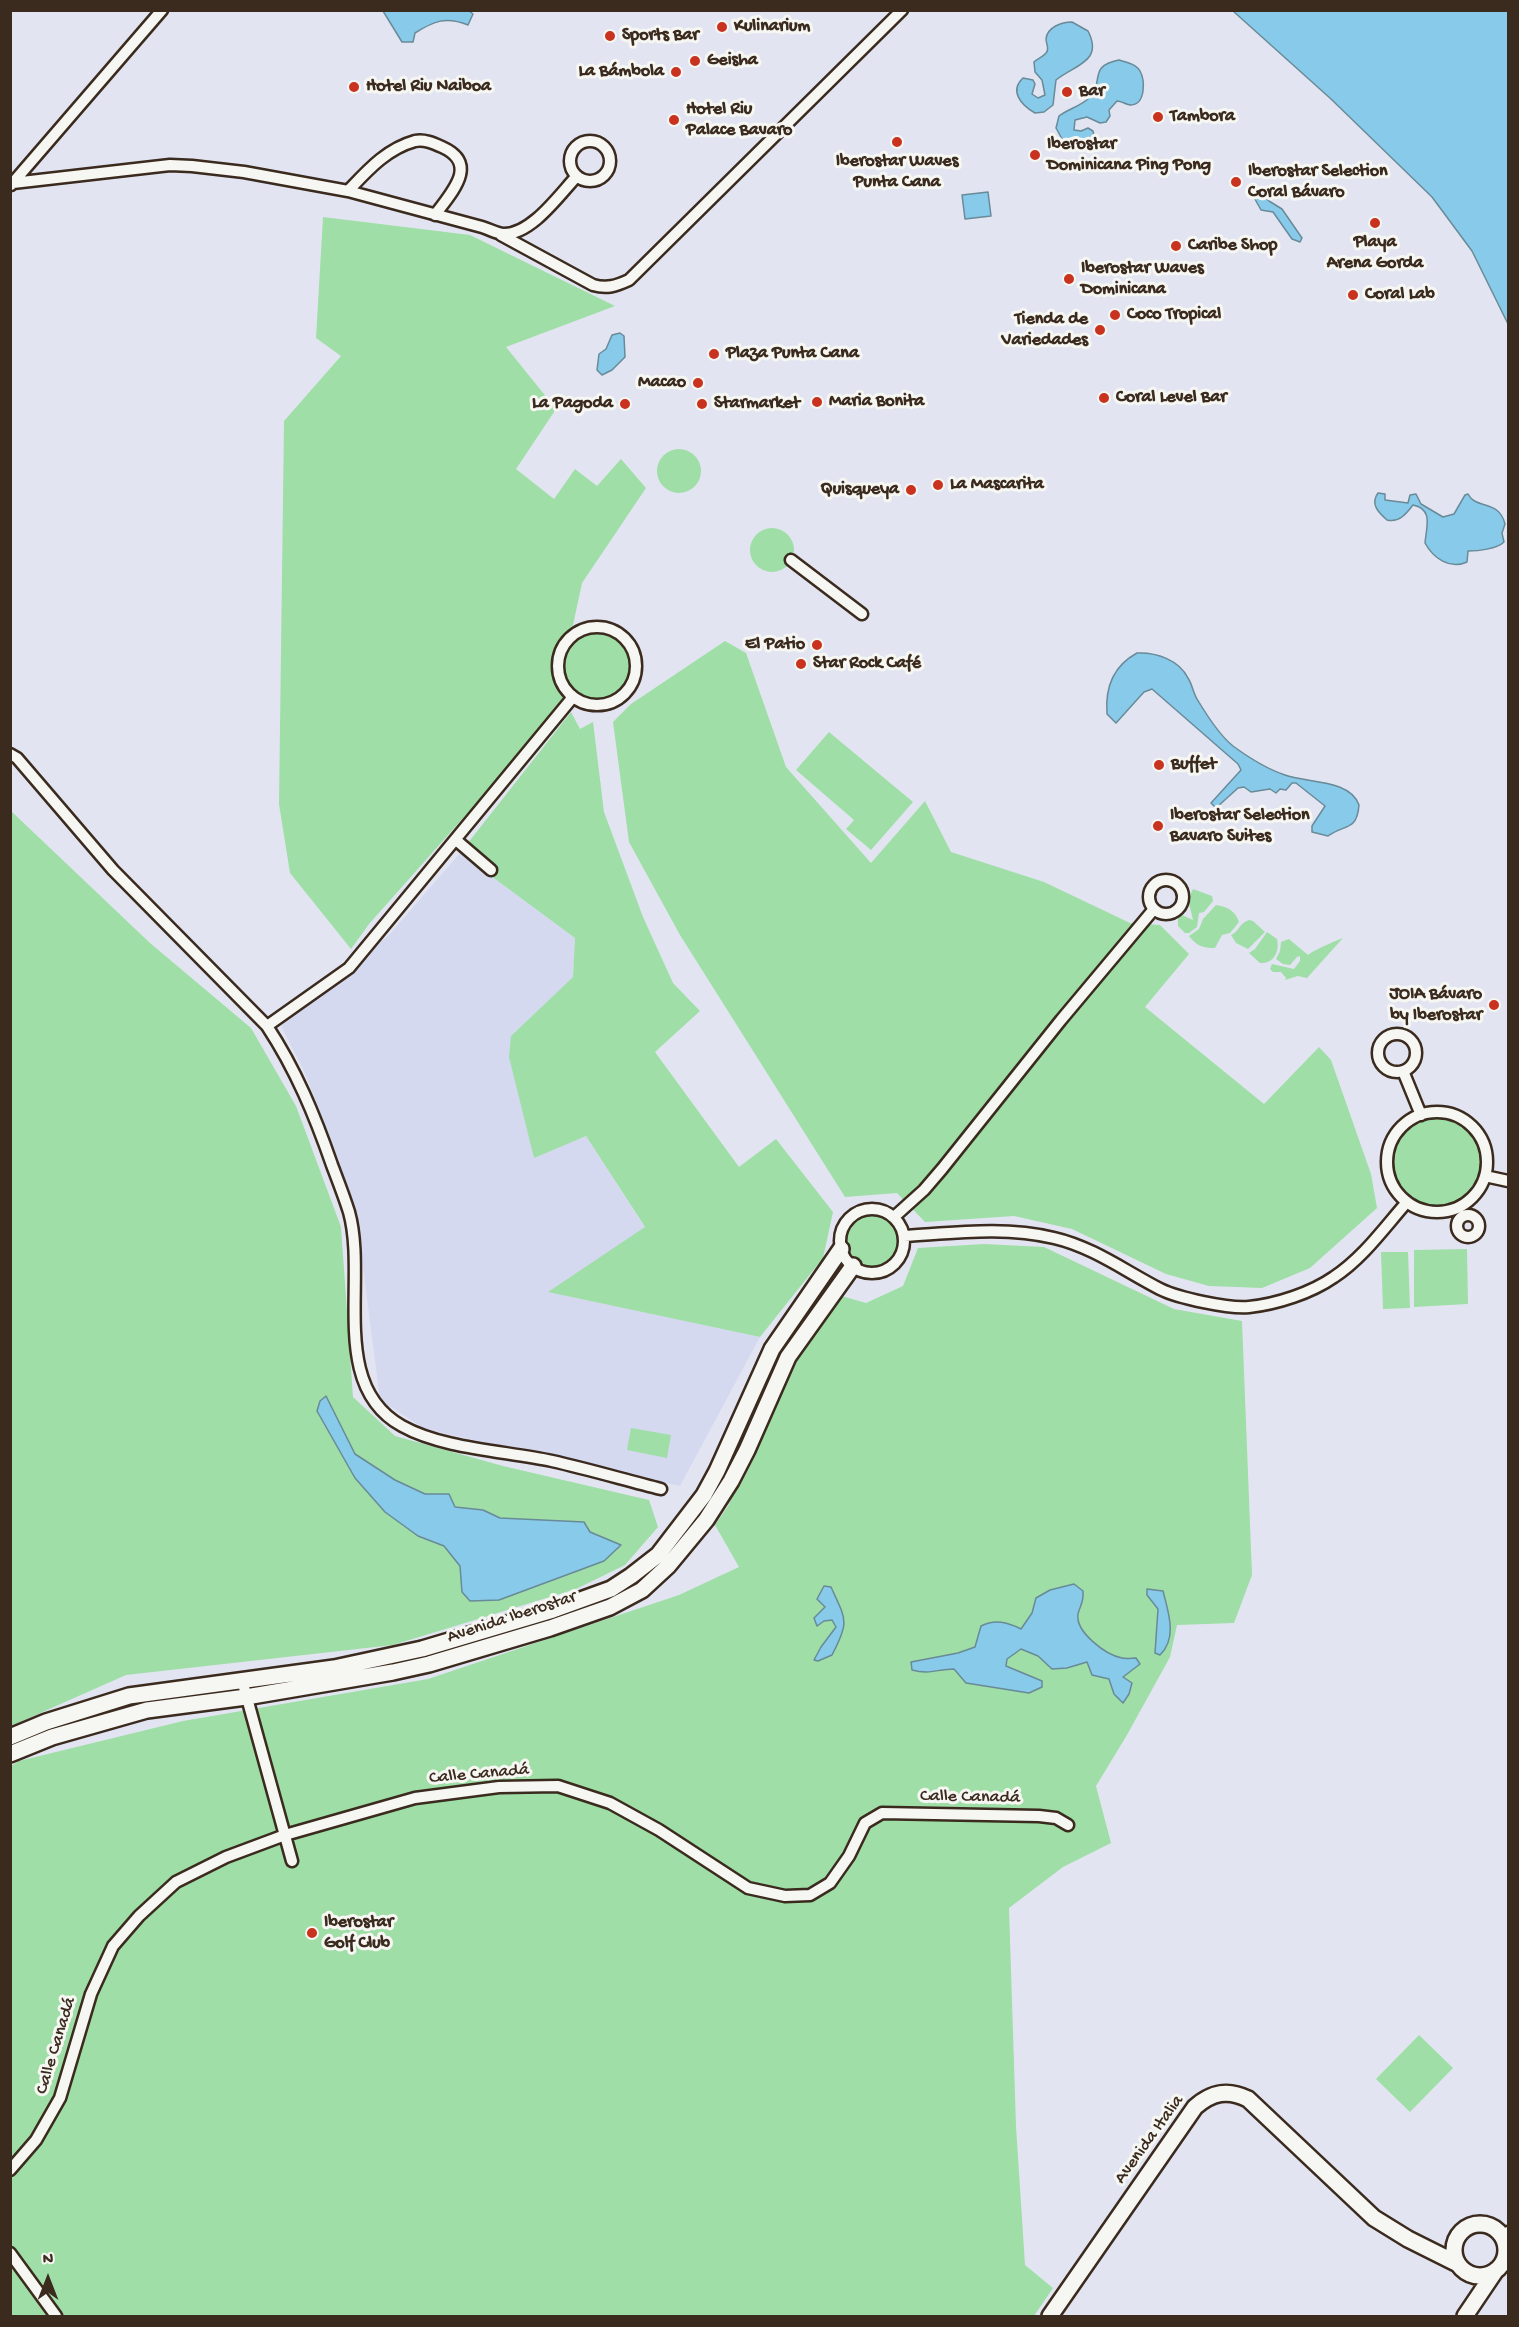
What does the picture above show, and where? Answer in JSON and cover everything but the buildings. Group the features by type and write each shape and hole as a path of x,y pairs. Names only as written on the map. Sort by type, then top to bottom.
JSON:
{"street":[{"path":"12,184 162,10"},
{"path":"12,184 170,165 244,172 348,191 482,227 501,234 592,285 602,288 614,287 629,280 902,10"},
{"path":"348,191 381,158 401,147 423,140 448,150 456,156 461,168 457,184 435,215"},
{"path":"501,234 528,227 577,177"},
{"path":"792,560 862,614"},
{"path":"591,627 604,627 617,632 627,640 634,651 635,678 622,696 602,705 591,705 573,697 560,679 558,657 562,647 578,631 591,627"},
{"path":"267,1026 349,968 573,697"},
{"path":"10,754 17,758 113,870 267,1026 300,1081 350,1214 354,1251 358,1364 365,1389 382,1413 403,1427 426,1436 497,1452 552,1461 661,1489"},
{"path":"456,840 491,870"},
{"path":"894,1217 936,1176 1061,1020 1155,909"},
{"path":"1403,1071 1421,1115"},
{"path":"1438,1113 1455,1116 1469,1124 1480,1137 1486,1152 1485,1176 1474,1197 1461,1211 1430,1212 1407,1202 1392,1183 1387,1167 1388,1151 1395,1135 1406,1123 1421,1115 1438,1113"},
{"path":"1485,1176 1509,1181"},
{"path":"904,1236 1009,1231 1055,1238 1099,1254 1162,1290 1193,1300 1247,1307 1295,1296 1334,1277 1368,1247 1407,1202"},
{"path":"876,1209 894,1217 903,1229 904,1236 904,1247 900,1257 893,1266 884,1271 873,1273 862,1271 846,1259 841,1250 842,1229 855,1214 865,1210 876,1209"},
{"name":"Avenida Iberostar","path":"10,1737 46,1722 129,1696 334,1668 422,1649 583,1601 611,1589 658,1555 704,1495 772,1349 841,1250"},
{"name":"Avenida Iberostar","path":"10,1754 52,1737 147,1710 246,1697 429,1664 550,1628 610,1607 642,1590 668,1566 712,1510 731,1481 788,1357 853,1266"},
{"path":"242,1680 292,1860"},
{"name":"Calle Canadá","path":"10,2170 36,2140 60,2098 91,1994 113,1946 139,1916 176,1882 226,1857 285,1835 415,1798 499,1787 558,1786 610,1803 659,1830 747,1888 785,1896 810,1895 830,1883 849,1856 866,1822 882,1813 1039,1816 1056,1818 1068,1825"},
{"name":"Avenida Italia","path":"1050,2316 1195,2107 1204,2099 1221,2093 1230,2093 1248,2099 1374,2218 1461,2267"},
{"path":"1465,2316 1476,2301 1507,2254 1504,2233 1488,2226 1473,2226 1466,2229 1456,2241 1455,2256 1476,2301"},
{"path":"1427,2248 1456,2241"},
{"path":"10,2253 56,2316"},
{"path":"1461,2267 1480,2276 1496,2270"}],"shaded area":[{"path":"460,853 575,938 573,977 511,1036 534,1157 586,1136 645,1228 549,1292 760,1337 680,1486 425,1429 380,1400 355,1205 305,1073 281,1026 389,935"}],"green space":[{"path":"323,217 470,235 615,306 506,347 556,409 516,469 554,499 575,469 597,486 621,459 646,488 582,583 573,625 559,640 553,680 563,698 480,799 369,924 351,949 290,873 279,804 284,421 341,356 316,338"},
{"path":"679,449 695,455 701,471 695,487 679,493 663,487 657,471 663,455"},
{"path":"772,528 787,535 794,550 787,565 772,572 757,565 750,550 757,535"},
{"path":"597,627 612,630 625,638 633,651 636,666 633,681 625,694 612,702 597,705 582,702 569,694 561,681 558,666 561,651 569,638 582,630"},
{"path":"725,641 746,653 786,767 871,863 925,801 951,852 1044,882 1130,923 1160,925 1189,954 1145,1007 1264,1104 1319,1047 1331,1060 1371,1174 1377,1208 1310,1268 1262,1288 1209,1286 1166,1274 1072,1229 1014,1216 925,1222 897,1193 845,1197 680,935 629,842 613,722 631,704"},
{"path":"571,712 580,729 593,722 604,812 643,917 673,983 700,1011 655,1052 739,1167 776,1139 833,1212 823,1258 760,1337 548,1292 645,1227 586,1136 534,1158 509,1057 511,1036 573,977 575,938 460,853"},
{"path":"829,732 913,802 871,850 846,829 854,820 796,770"},
{"path":"10,810 150,943 251,1028 296,1106 341,1227 353,1397 395,1436 503,1466 649,1500 658,1527 625,1565 576,1589 393,1645 126,1675 11,1726"},
{"path":"1193,889 1212,896 1213,901 1204,912 1199,913 1197,927 1185,933 1178,926 1178,917 1182,915 1193,920 1188,899"},
{"path":"1216,905 1230,910 1239,922 1230,933 1222,935 1215,948 1203,947 1189,936 1199,929 1203,919"},
{"path":"1249,920 1265,932 1248,949 1236,943 1231,935"},
{"path":"1267,932 1277,939 1278,948 1272,959 1260,963 1249,953 1255,949"},
{"path":"1343,938 1307,978 1298,976 1285,980 1281,972 1273,972 1270,969 1272,964 1294,969 1300,961 1300,956 1290,965 1283,964 1276,959 1281,942 1289,939 1308,955"},
{"path":"1437,1112 1456,1116 1472,1127 1483,1143 1487,1162 1483,1181 1472,1197 1456,1208 1437,1212 1418,1208 1402,1197 1391,1181 1387,1162 1391,1143 1402,1127 1418,1116"},
{"path":"872,1209 884,1211 895,1218 902,1229 904,1241 902,1253 895,1264 884,1271 872,1273 860,1271 849,1264 842,1253 840,1241 842,1229 849,1218 860,1211"},
{"path":"984,1244 1044,1247 1174,1309 1242,1321 1252,1575 1234,1623 1177,1625 1170,1657 1096,1786 1111,1843 1063,1867 1009,1908 1016,2126 1025,2265 1053,2288 1034,2316 11,2316 11,1766 19,1761 183,1721 428,1679 679,1595 739,1567 715,1525 728,1506 799,1356 838,1295 866,1303 903,1286 918,1248"},
{"path":"1467,1249 1468,1304 1414,1307 1414,1250"},
{"path":"1381,1252 1408,1252 1410,1308 1383,1309"},
{"path":"631,1428 671,1435 667,1458 627,1450"},
{"path":"1419,2035 1453,2068 1410,2112 1376,2079"}],"water":[{"path":"468,10 473,14 468,25 447,20 440,21 415,33 413,42 402,42 383,11"},
{"path":"1233,11 1508,11 1508,324 1472,251 1432,197 1331,99"},
{"path":"1072,22 1088,31 1092,41 1090,56 1056,80 1053,105 1044,112 1035,113 1018,97 1019,83 1023,78 1033,80 1035,84 1032,94 1038,98 1045,95 1042,80 1035,72 1034,62 1047,51 1046,39 1049,31 1060,24"},
{"path":"1119,60 1133,65 1140,71 1143,91 1139,101 1131,105 1117,101 1109,110 1110,116 1106,122 1100,123 1087,117 1075,120 1074,130 1081,131 1088,128 1093,131 1094,136 1091,142 1076,146 1062,139 1056,128 1059,116 1089,98 1094,92 1103,66"},
{"path":"1256,188 1269,201 1282,209 1302,238 1300,242 1292,239 1273,212 1261,210 1251,192"},
{"path":"988,192 991,216 965,219 962,195"},
{"path":"620,333 624,336 625,357 612,370 602,375 597,370 599,354 606,349 612,335"},
{"path":"1378,493 1385,494 1385,500 1408,503 1410,495 1416,494 1421,504 1443,517 1454,514 1465,495 1468,494 1476,502 1493,508 1502,516 1505,524 1502,533 1504,542 1492,548 1468,551 1467,562 1454,565 1448,563 1437,558 1425,543 1427,520 1420,507 1413,505 1399,519 1387,520 1375,504"},
{"path":"1137,653 1166,658 1179,666 1213,724 1233,746 1245,754 1285,775 1326,783 1347,790 1359,805 1353,823 1328,836 1312,832 1312,826 1325,806 1296,783 1276,793 1270,789 1251,792 1244,787 1238,788 1216,808 1211,803 1241,770 1238,764 1152,689 1144,692 1116,723 1107,714 1107,695 1112,679 1122,664"},
{"path":"326,1396 355,1454 395,1480 425,1494 449,1494 455,1507 483,1510 500,1518 584,1522 590,1532 621,1545 604,1561 499,1600 470,1601 462,1592 460,1566 444,1546 418,1536 385,1512 355,1478 317,1411 320,1401"},
{"path":"1074,1584 1083,1591 1078,1621 1086,1635 1100,1648 1122,1658 1136,1658 1140,1664 1123,1677 1132,1683 1123,1703 1114,1694 1109,1679 1092,1675 1087,1662 1067,1668 1052,1669 1038,1656 1021,1649 1007,1659 1006,1666 1042,1681 1042,1687 1029,1693 966,1683 954,1669 929,1672 912,1670 911,1662 958,1653 975,1647 981,1626 986,1624 1001,1622 1021,1629 1032,1613 1036,1598 1050,1590"},
{"path":"824,1586 831,1587 843,1614 844,1627 832,1655 818,1661 814,1660 836,1627 832,1620 824,1621 817,1626 814,1618 825,1607 817,1599"},
{"path":"1147,1589 1163,1591 1169,1616 1169,1641 1160,1655 1155,1653 1158,1609 1147,1595"}],"place":[{"name":"Kulinarium","path":"722,27"},
{"name":"Sports Bar","path":"610,36"},
{"name":"Geisha","path":"695,61"},
{"name":"La Bámbola","path":"676,72"},
{"name":"Hotel Riu Naiboa","path":"354,87"},
{"name":"Bar","path":"1067,92"},
{"name":"Tambora","path":"1158,117"},
{"name":"Hotel Riu Palace Bavaro","path":"674,120"},
{"name":"Iberostar Waves Punta Cana","path":"897,142"},
{"name":"Iberostar Dominicana Ping Pong","path":"1035,155"},
{"name":"Iberostar Selection Coral Bávaro","path":"1236,182"},
{"name":"Playa Arena Gorda","path":"1375,223"},
{"name":"Caribe Shop","path":"1176,246"},
{"name":"Iberostar Waves Dominicana","path":"1069,279"},
{"name":"Coral Lab","path":"1353,295"},
{"name":"Coco Tropical","path":"1115,315"},
{"name":"Tienda de Variedades","path":"1100,330"},
{"name":"Plaza Punta Cana","path":"714,354"},
{"name":"Macao","path":"698,383"},
{"name":"Coral Level Bar","path":"1104,398"},
{"name":"Maria Bonita","path":"817,402"},
{"name":"La Pagoda","path":"625,404"},
{"name":"Starmarket","path":"702,404"},
{"name":"La Mascarita","path":"938,485"},
{"name":"Quisqueya","path":"911,490"},
{"name":"El Patio","path":"817,645"},
{"name":"Star Rock Café","path":"801,664"},
{"name":"Buffet","path":"1159,765"},
{"name":"Iberostar Selection Bavaro Suites","path":"1158,826"},
{"name":"JOIA Bávaro by Iberostar","path":"1494,1005"},
{"name":"Iberostar Golf Club","path":"312,1933"}]}
